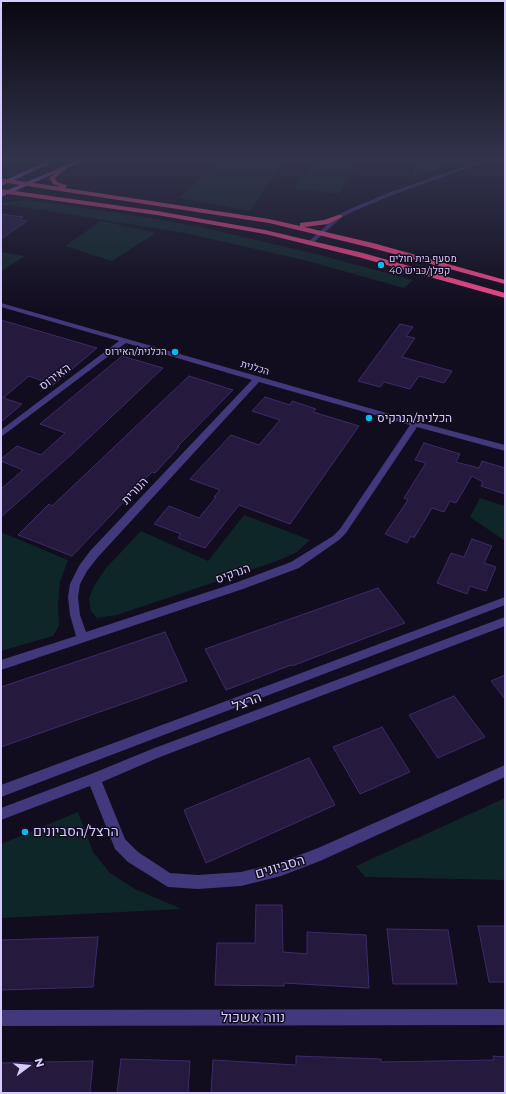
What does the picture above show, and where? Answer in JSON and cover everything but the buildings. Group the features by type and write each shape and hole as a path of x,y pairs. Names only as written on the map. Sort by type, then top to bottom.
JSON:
{"highway":[{"path":"151,212 251,229 311,242 505,296"},
{"path":"216,212 320,232 505,282"},
{"path":"281,224 308,225 325,222 340,216"},
{"path":"334,222 337,232 361,243"}],"street":[{"path":"311,242 320,232 340,216 349,212"},
{"name":"הכלנית","path":"2,306 415,424 505,448"},
{"name":"האירוס","path":"1,434 124,341"},
{"name":"הנורית","path":"82,638 75,615 73,597 75,584 83,569 94,554 257,379"},
{"name":"הנרקיס","path":"1,664 239,586 295,565 336,538 343,531 415,424"},
{"name":"הרצל","path":"1,791 505,601"},
{"name":"הרצל","path":"1,814 94,779 156,753 505,621"},
{"name":"הסביונים","path":"94,779 120,844 133,857 168,880 198,882 241,879 281,868 320,854 505,771"},
{"name":"נווה אשכול","path":"1,1018 505,1017"}],"green space":[{"path":"55,212 111,212 201,227 320,255 413,280 404,288 308,261 185,233"},
{"path":"101,221 156,233 112,261 65,246"},
{"path":"1,252 25,256 1,271"},
{"path":"480,498 505,506 505,541 470,517"},
{"path":"244,515 310,540 297,552 277,561 117,615 97,618 91,611 89,599 94,586 106,568 141,531 208,561"},
{"path":"1,532 68,560 60,582 58,605 59,626 53,636 1,651"},
{"path":"505,798 505,880 365,877 356,866"},
{"path":"78,812 93,852 110,873 135,889 182,909 1,918 1,844"}],"place":[{"name":"מסעף בית חולים קפלן/כביש 40","path":"381,265"},
{"name":"הכלנית/האירוס","path":"175,352"},
{"name":"הכלנית/הנרקיס","path":"369,418"},
{"name":"הרצל/הסביונים","path":"25,832"}]}
